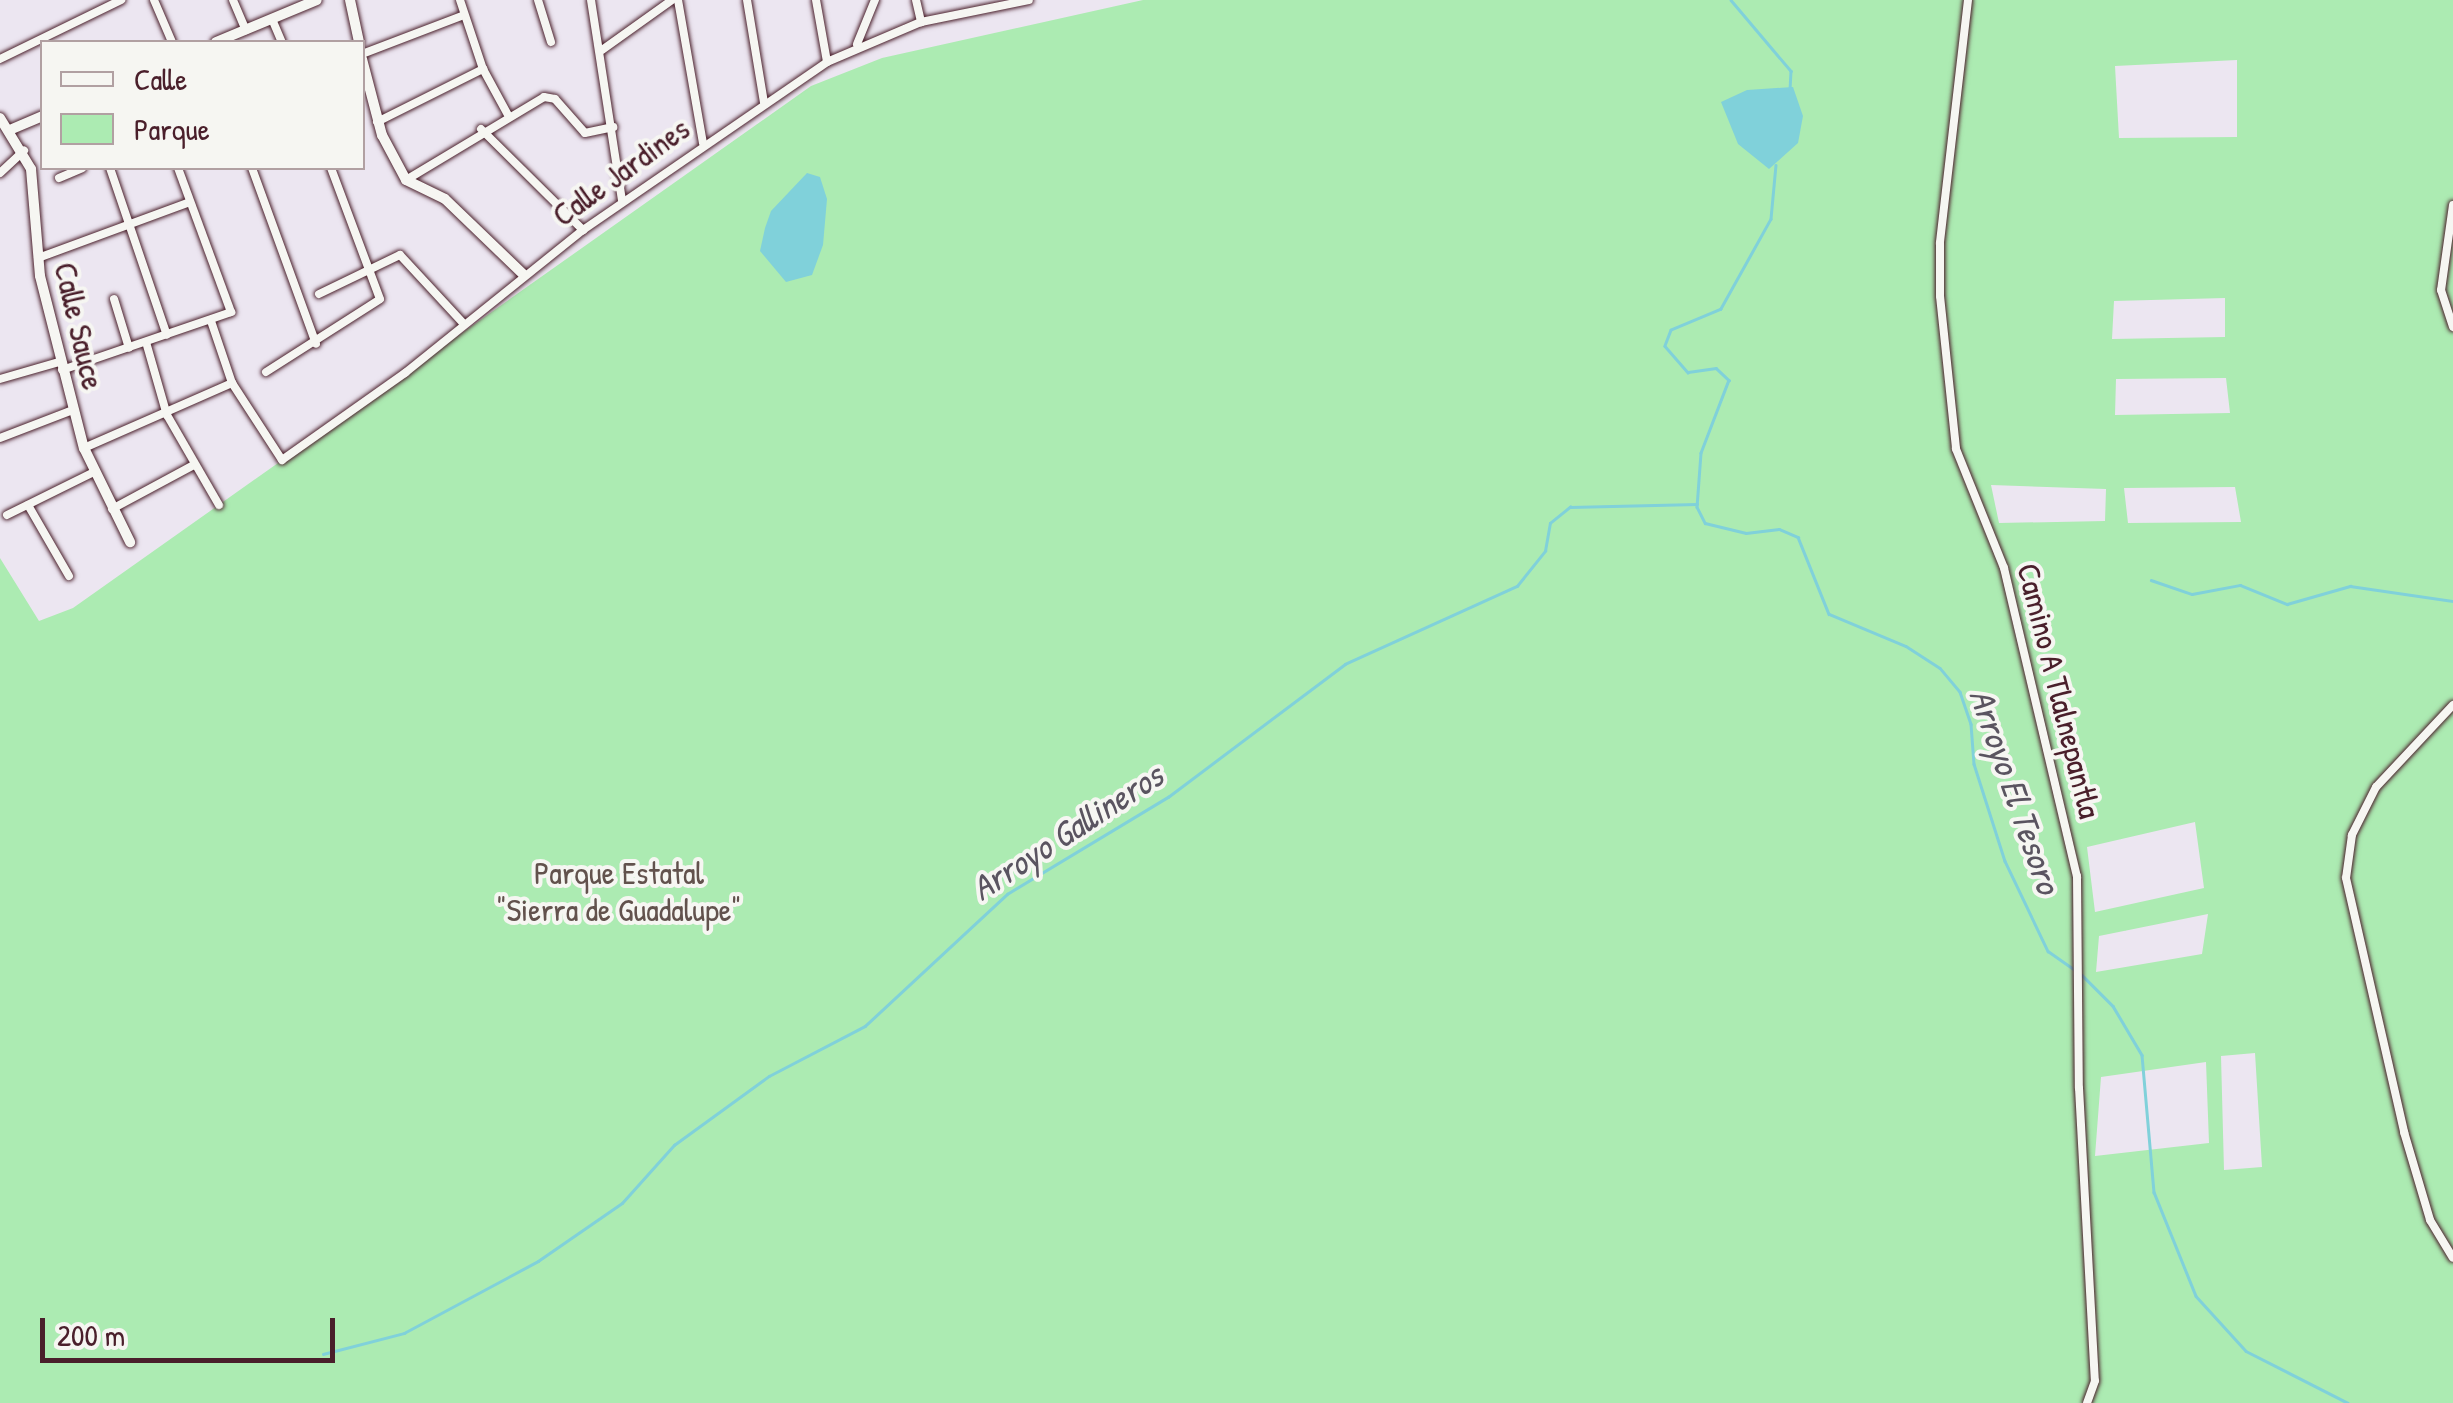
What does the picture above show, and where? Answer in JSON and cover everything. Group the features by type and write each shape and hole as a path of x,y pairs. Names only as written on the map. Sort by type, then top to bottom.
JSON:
{"street":[{"path":"0,59 121,0"},
{"path":"154,0 171,40"},
{"path":"233,0 246,30"},
{"path":"221,40 316,0"},
{"path":"350,0 359,40"},
{"path":"460,0 483,70 508,114"},
{"path":"538,0 552,42"},
{"path":"591,0 602,50 622,201"},
{"path":"602,50 675,0 702,144"},
{"path":"748,0 764,103"},
{"path":"816,0 827,62"},
{"path":"858,44 875,0"},
{"path":"916,0 921,22"},
{"name":"Calle Jardines","path":"232,383 282,460 405,373 462,322 622,201 827,62 858,44 968,5 1029,0"},
{"name":"Camino A Tlalnepantla","path":"1968,0 1940,243 1940,296 1956,449 2004,568 2077,876 2079,1088 2095,1381 2087,1403"},
{"path":"365,56 464,15"},
{"path":"272,18 281,40"},
{"path":"365,70 377,122 406,180 445,199 523,274"},
{"path":"377,122 483,70"},
{"path":"406,180 481,129 550,97 585,133 613,126"},
{"path":"12,129 40,117"},
{"name":"Calle Sauce","path":"0,118 12,129 24,151 38,258 60,366 84,448 130,542"},
{"path":"481,129 583,230"},
{"path":"0,173 24,151"},
{"path":"59,178 77,170"},
{"path":"111,170 167,335"},
{"path":"0,379 129,348 230,312 179,170"},
{"path":"253,170 316,344"},
{"path":"266,372 316,344 380,299 332,170"},
{"path":"38,258 190,202"},
{"path":"2453,206 2441,290 2453,327"},
{"path":"319,294 400,255 462,322"},
{"path":"114,299 129,348"},
{"path":"84,448 167,415 232,383 211,321"},
{"path":"146,342 167,415 192,466 220,504"},
{"path":"0,438 73,410"},
{"path":"112,508 192,466"},
{"path":"7,516 94,472"},
{"path":"28,506 69,576"},
{"path":"2453,705 2376,787 2352,835 2346,878 2404,1132 2430,1220 2453,1258"}],"green space":[{"name":"Parque Estatal \"Sierra de Guadalupe\"","path":"1143,0 2453,0 2453,1403 0,1403 0,558 39,621 73,608 811,86 882,58","holes":["2237,60 2237,137 2119,138 2115,66","2225,298 2225,337 2112,339 2114,301","2226,378 2230,413 2115,415 2116,379","1991,485 2106,489 2105,521 1999,523","2235,487 2241,522 2128,523 2124,488","2195,822 2204,888 2095,912 2087,847","2208,914 2202,954 2096,972 2099,936","2255,1053 2262,1167 2224,1170 2221,1056","2206,1062 2209,1143 2095,1156 2101,1077"]}],"water":[{"path":"1793,87 1803,116 1798,143 1769,169 1738,144 1721,102 1747,90"},
{"path":"807,173 820,177 827,199 823,245 812,275 786,282 760,251 771,211"}],"waterway":[{"name":"Arroyo El Tesoro","path":"1731,0 1791,71 1790,90"},
{"name":"Arroyo El Tesoro","path":"1776,165 1771,219 1721,309 1671,330 1665,346 1688,372 1716,368 1729,380 1701,453 1697,507 1705,523 1746,533 1779,529 1798,537 1829,614 1906,646 1940,668 1960,692 1971,724 1974,764 2005,861 2048,951 2075,970"},
{"name":"Arroyo Gallineros","path":"323,1354 404,1333 538,1261 622,1203 674,1145 769,1076 865,1026 1007,894 1168,797 1345,664 1517,586 1545,551 1550,523 1570,507 1697,504"},
{"path":"2151,580 2192,594 2240,585 2287,604 2350,586 2453,601"},
{"path":"2082,975 2113,1006 2142,1055 2154,1192 2196,1296 2246,1351 2348,1403"}]}
